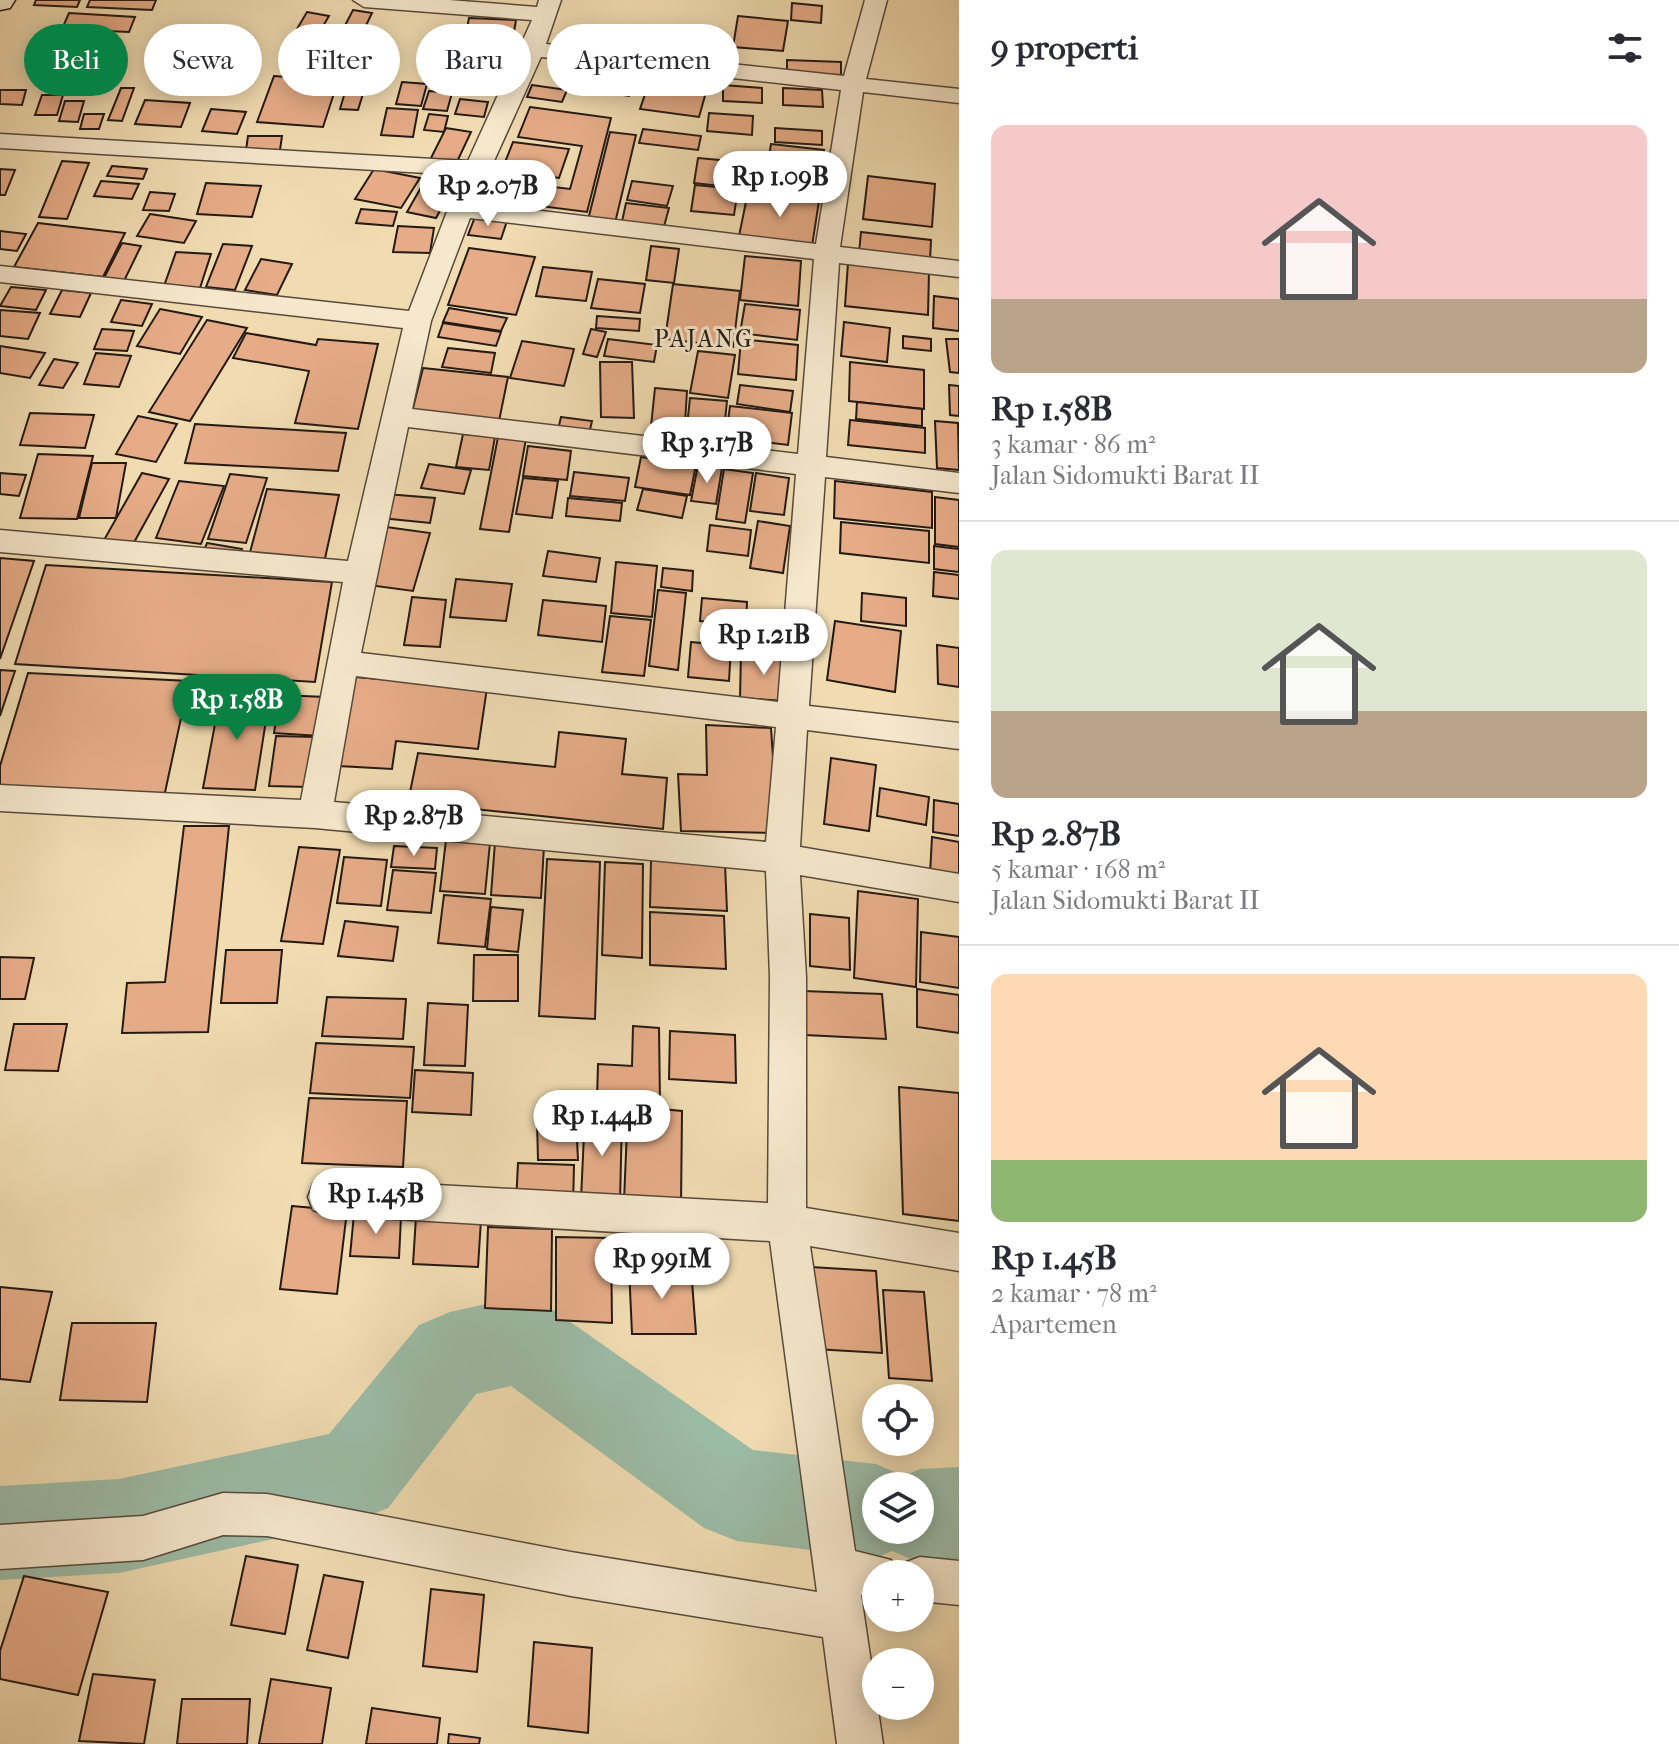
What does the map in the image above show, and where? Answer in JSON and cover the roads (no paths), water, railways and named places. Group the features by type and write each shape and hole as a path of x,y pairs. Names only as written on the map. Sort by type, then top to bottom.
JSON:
{"street":[{"path":"315,814 346,663 360,573 418,321 476,169 533,49 547,7 364,0"},
{"path":"860,1744 843,1618 855,1573 829,1524 787,1223 788,977 782,858 827,252 853,85 876,0"},
{"path":"533,49 959,96"},
{"path":"0,141 476,169"},
{"path":"460,209 959,269"},
{"path":"0,274 418,321"},
{"path":"395,416 959,483"},
{"path":"0,541 360,573"},
{"path":"346,663 959,736"},
{"path":"0,798 315,814 782,858 959,888"},
{"path":"327,1197 787,1223 959,1252"},
{"path":"0,1547 143,1538 223,1514 267,1515 571,1574 843,1618"},
{"path":"934,1580 959,1583"}],"waterway":[{"path":"0,1533 119,1526 355,1475 450,1356 521,1340 737,1495 862,1509"},
{"path":"934,1515 959,1514"}],"district":[{"name":"PAJANG","path":"704,339"}]}
